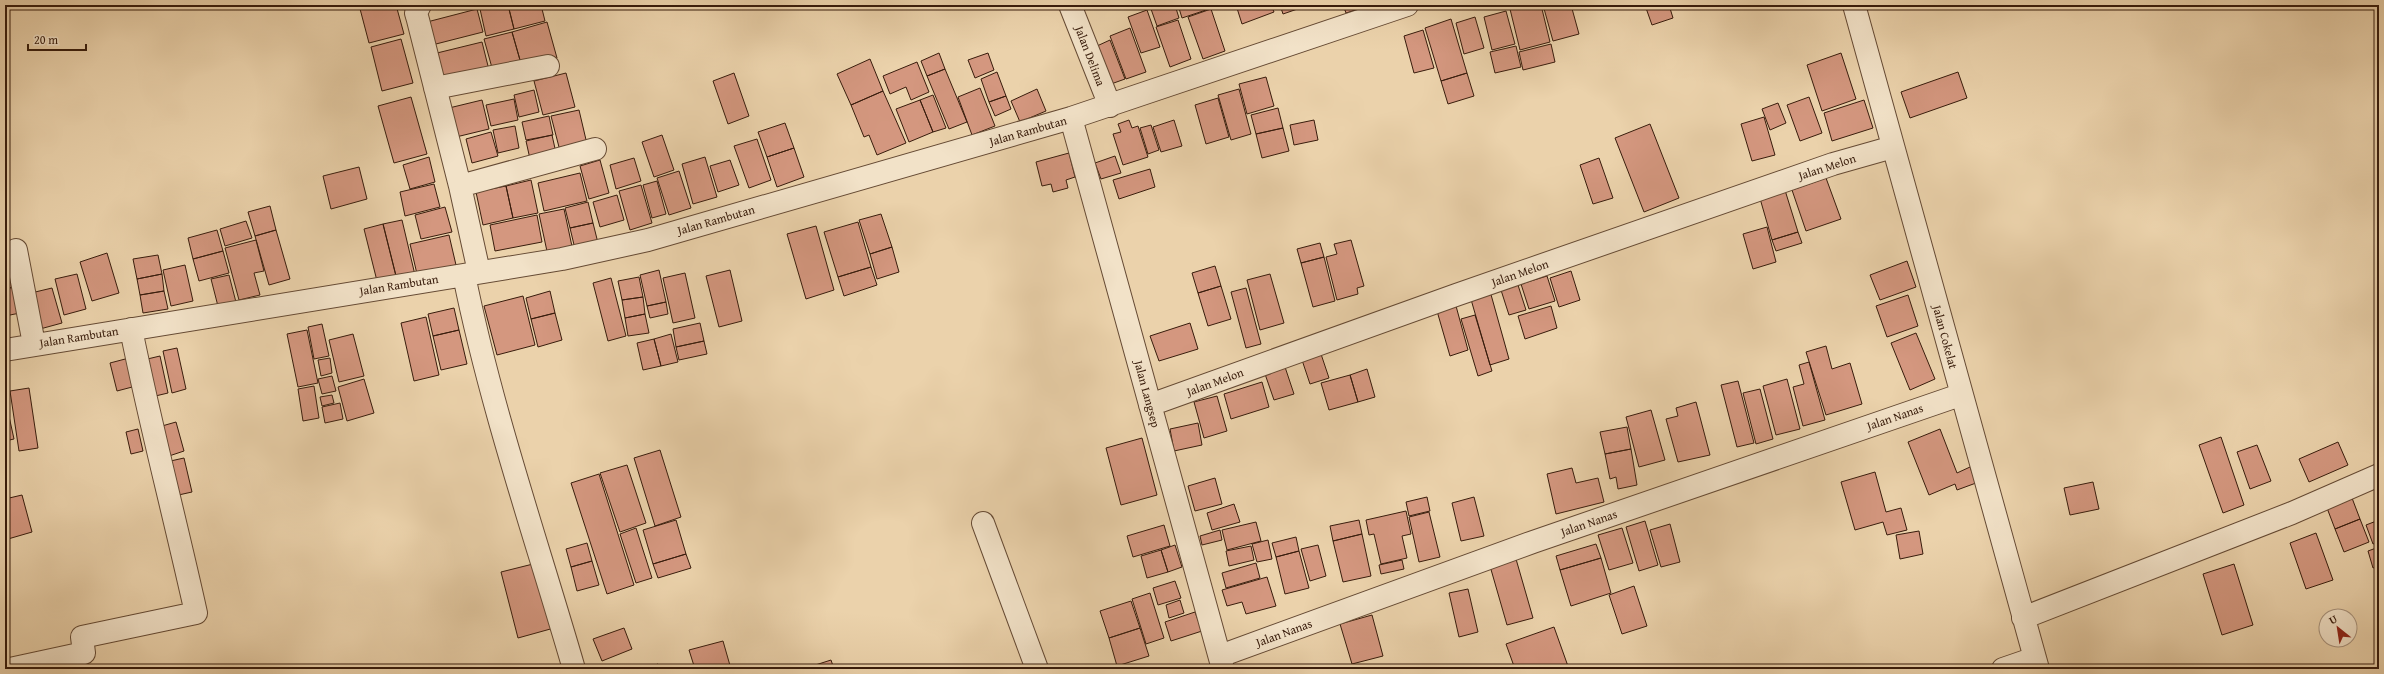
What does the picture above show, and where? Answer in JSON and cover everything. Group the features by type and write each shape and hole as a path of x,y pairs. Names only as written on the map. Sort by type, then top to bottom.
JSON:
{"street":[{"path":"420,5 416,13 460,186 472,273 478,342 502,430 574,669"},
{"name":"Jalan Delima","path":"1070,5 1110,106"},
{"name":"Jalan Rambutan","path":"5,350 34,344 562,259 648,240 1110,106 1407,5"},
{"name":"Jalan Cokelat","path":"1854,5 1960,394 2036,664"},
{"path":"435,88 548,66"},
{"name":"Jalan Langsep","path":"1071,118 1221,663"},
{"name":"Jalan Melon","path":"1150,405 1494,282 1833,164 1893,147"},
{"path":"460,186 595,149"},
{"path":"16,250 34,344"},
{"path":"10,669 84,653 82,637 196,613 166,479 145,400 131,329"},
{"name":"Jalan Nanas","path":"1221,663 1533,542 1960,394"},
{"path":"2023,618 2292,513 2379,475"},
{"path":"983,523 1037,669"},
{"path":"2003,669 2036,664"}],"building":[{"path":"359,5 396,5 404,34 369,43"},
{"path":"497,5 508,5 514,29 486,36 480,9"},
{"path":"508,5 541,5 545,21 514,29"},
{"path":"1165,5 1175,5 1179,18 1157,26 1151,9"},
{"path":"1178,5 1205,5 1206,10 1182,18"},
{"path":"1236,5 1271,5 1274,12 1242,24"},
{"path":"1280,5 1309,5 1283,14"},
{"path":"1343,5 1374,5 1361,15 1359,9 1346,13"},
{"path":"1527,5 1541,5 1550,42 1520,50 1510,9"},
{"path":"1543,5 1571,5 1579,34 1553,41"},
{"path":"1656,5 1669,5 1673,18 1652,25 1646,8"},
{"path":"477,9 483,32 432,45 427,22"},
{"path":"1211,9 1225,51 1203,59 1188,17"},
{"path":"1147,10 1160,47 1141,53 1128,17"},
{"path":"1506,11 1515,44 1492,50 1484,17"},
{"path":"1475,17 1484,48 1464,54 1456,23"},
{"path":"1451,19 1467,73 1441,81 1425,28"},
{"path":"1178,20 1191,59 1170,67 1156,27"},
{"path":"547,22 557,58 522,67 512,32"},
{"path":"1130,28 1146,72 1126,79 1110,36"},
{"path":"1423,30 1434,68 1414,73 1404,36"},
{"path":"512,32 522,67 494,75 484,39"},
{"path":"401,39 413,83 382,91 371,47"},
{"path":"1110,40 1125,79 1111,84 1097,46"},
{"path":"482,42 490,74 445,85 437,53"},
{"path":"1551,44 1555,62 1523,70 1519,52"},
{"path":"1516,46 1521,67 1495,73 1490,52"},
{"path":"939,53 945,69 927,76 921,61"},
{"path":"988,53 994,70 975,78 968,60"},
{"path":"1841,53 1856,99 1822,111 1807,65"},
{"path":"870,59 883,91 851,105 837,74"},
{"path":"917,62 929,92 911,100 906,87 890,94 883,76"},
{"path":"945,69 967,122 949,129 927,76"},
{"path":"997,72 1006,96 989,102 981,79"},
{"path":"1958,72 1967,98 1910,118 1901,92"},
{"path":"566,73 575,107 543,115 534,81"},
{"path":"734,73 749,116 728,124 713,81"},
{"path":"1467,73 1474,96 1448,104 1441,81"},
{"path":"1266,77 1274,106 1247,114 1239,84"},
{"path":"980,88 995,126 972,135 958,97"},
{"path":"1037,89 1046,111 1020,122 1011,101"},
{"path":"1239,89 1251,134 1231,140 1218,95"},
{"path":"534,90 539,112 519,117 514,95"},
{"path":"883,91 906,143 877,155 869,135 864,137 851,105"},
{"path":"933,95 946,128 933,132 920,100"},
{"path":"1006,96 1011,109 995,116 989,102"},
{"path":"411,97 427,154 394,163 378,106"},
{"path":"1809,97 1822,133 1800,141 1787,105"},
{"path":"1218,98 1229,137 1206,144 1195,105"},
{"path":"514,99 518,120 491,126 486,105"},
{"path":"482,100 489,129 456,137 449,108"},
{"path":"920,100 933,132 909,142 896,109"},
{"path":"1864,100 1873,128 1832,141 1824,113"},
{"path":"1778,103 1786,123 1770,130 1762,109"},
{"path":"1278,108 1283,128 1256,134 1251,115"},
{"path":"579,110 587,144 560,151 551,116"},
{"path":"549,116 553,135 526,140 522,122"},
{"path":"1764,117 1775,155 1752,161 1741,124"},
{"path":"1129,120 1132,128 1138,126 1148,157 1123,165 1113,134 1121,132 1118,124"},
{"path":"1174,120 1182,146 1161,152 1153,127"},
{"path":"1314,120 1318,140 1294,145 1290,125"},
{"path":"785,123 794,148 767,157 758,132"},
{"path":"1650,124 1679,198 1644,212 1615,138"},
{"path":"1151,125 1159,150 1148,154 1140,128"},
{"path":"515,126 519,148 498,153 493,130"},
{"path":"1283,128 1289,151 1262,158 1256,134"},
{"path":"491,132 498,156 472,163 466,139"},
{"path":"552,135 556,153 530,159 526,141"},
{"path":"662,135 674,170 654,177 642,142"},
{"path":"757,139 771,180 749,188 734,146"},
{"path":"794,148 804,177 777,187 767,157"},
{"path":"1069,153 1075,177 1066,180 1068,188 1053,192 1051,184 1042,186 1036,162"},
{"path":"1115,156 1121,173 1101,179 1095,163"},
{"path":"429,157 435,182 410,189 403,165"},
{"path":"705,157 717,197 693,204 682,164"},
{"path":"634,158 641,181 616,189 610,165"},
{"path":"1599,158 1613,198 1593,204 1580,165"},
{"path":"600,160 609,193 589,199 580,166"},
{"path":"730,160 739,185 718,192 710,166"},
{"path":"359,167 367,199 331,209 323,176"},
{"path":"1150,169 1155,187 1119,199 1113,180"},
{"path":"679,171 691,208 669,215 657,178"},
{"path":"580,173 587,201 544,211 538,183"},
{"path":"1826,178 1841,219 1806,231 1792,190"},
{"path":"531,180 538,213 513,218 506,186"},
{"path":"657,181 666,214 652,218 643,185"},
{"path":"434,184 440,207 405,216 400,192"},
{"path":"641,185 652,223 630,230 619,191"},
{"path":"506,186 513,218 483,225 476,192"},
{"path":"1784,187 1798,232 1772,240 1759,195"},
{"path":"617,195 624,220 600,227 593,202"},
{"path":"588,202 593,223 570,228 565,208"},
{"path":"270,206 276,230 255,236 248,212"},
{"path":"445,207 452,232 421,239 415,215"},
{"path":"564,209 573,251 548,256 539,214"},
{"path":"881,214 892,247 870,254 859,220"},
{"path":"537,215 542,242 495,251 490,225"},
{"path":"402,220 415,275 397,280 383,224"},
{"path":"246,221 252,238 225,246 220,229"},
{"path":"858,222 871,267 838,277 824,232"},
{"path":"593,223 598,243 575,249 570,228"},
{"path":"383,224 397,280 378,285 364,229"},
{"path":"816,226 834,290 806,299 787,234"},
{"path":"1767,227 1776,262 1753,269 1743,234"},
{"path":"217,230 223,251 193,259 188,238"},
{"path":"276,230 290,279 269,285 255,236"},
{"path":"1798,232 1802,243 1776,251 1772,240"},
{"path":"449,235 456,265 417,274 410,244"},
{"path":"256,240 264,271 254,273 260,295 239,300 225,248"},
{"path":"1351,240 1364,286 1357,288 1358,294 1337,300 1326,257 1337,254 1334,244"},
{"path":"1320,243 1324,257 1301,263 1297,249"},
{"path":"892,247 899,272 877,279 870,254"},
{"path":"223,251 229,273 199,281 193,259"},
{"path":"107,253 119,293 92,301 80,262"},
{"path":"158,255 162,274 137,279 133,259"},
{"path":"1324,257 1335,301 1313,307 1301,263"},
{"path":"1907,261 1916,287 1880,300 1870,275"},
{"path":"185,265 193,301 171,306 163,270"},
{"path":"1215,266 1221,286 1198,293 1192,273"},
{"path":"871,267 877,285 844,296 838,277"},
{"path":"11,268 14,287 5,289 5,269"},
{"path":"659,270 666,302 647,306 640,275"},
{"path":"730,270 742,321 719,327 706,276"},
{"path":"1571,271 1580,300 1559,307 1550,278"},
{"path":"685,273 695,318 673,323 663,278"},
{"path":"77,274 86,309 64,315 55,279"},
{"path":"162,274 164,291 140,295 137,279"},
{"path":"1270,274 1284,323 1260,330 1247,280"},
{"path":"229,275 238,310 220,314 211,279"},
{"path":"1547,276 1555,301 1529,309 1521,284"},
{"path":"639,277 643,297 622,300 618,281"},
{"path":"611,278 626,336 608,341 593,283"},
{"path":"1517,282 1526,310 1509,315 1500,287"},
{"path":"1221,286 1231,319 1208,326 1198,293"},
{"path":"14,287 20,313 5,316 5,289"},
{"path":"52,288 62,323 40,329 31,293"},
{"path":"1246,288 1261,344 1246,348 1231,292"},
{"path":"164,291 168,309 143,313 140,295"},
{"path":"550,291 555,313 531,319 526,298"},
{"path":"1490,291 1509,359 1490,365 1470,296"},
{"path":"1908,295 1918,326 1887,337 1876,306"},
{"path":"523,296 535,345 497,355 484,306"},
{"path":"643,297 645,314 625,318 622,300"},
{"path":"666,302 668,314 650,318 647,306"},
{"path":"1456,306 1468,350 1450,356 1437,311"},
{"path":"1551,306 1557,328 1525,339 1518,316"},
{"path":"454,308 459,330 433,336 428,314"},
{"path":"555,313 562,340 538,347 531,319"},
{"path":"645,314 649,333 628,336 625,318"},
{"path":"1475,315 1492,371 1478,376 1461,319"},
{"path":"426,317 439,375 414,381 401,323"},
{"path":"700,323 704,341 676,347 673,329"},
{"path":"1190,323 1198,349 1159,361 1150,336"},
{"path":"322,324 329,356 314,359 308,327"},
{"path":"307,330 318,383 298,387 287,334"},
{"path":"459,330 467,364 441,370 433,336"},
{"path":"1916,333 1935,379 1910,390 1891,343"},
{"path":"353,334 364,376 339,382 329,340"},
{"path":"671,334 678,362 661,366 654,339"},
{"path":"654,339 661,366 643,370 637,343"},
{"path":"704,341 707,354 679,360 676,347"},
{"path":"1826,346 1832,369 1850,363 1862,404 1826,415 1806,352"},
{"path":"177,348 186,389 172,393 163,351"},
{"path":"1320,351 1329,378 1310,384 1301,357"},
{"path":"160,356 168,393 147,398 139,361"},
{"path":"129,358 136,386 117,391 110,363"},
{"path":"330,358 332,373 321,376 318,360"},
{"path":"1809,362 1825,420 1803,426 1793,387 1804,384 1799,365"},
{"path":"1285,367 1294,394 1274,400 1265,374"},
{"path":"1367,369 1375,397 1358,402 1350,375"},
{"path":"1350,375 1358,402 1329,410 1321,383"},
{"path":"332,376 336,391 322,394 318,379"},
{"path":"364,379 374,413 347,421 338,387"},
{"path":"1787,379 1800,429 1776,435 1763,386"},
{"path":"1738,381 1754,443 1737,447 1721,385"},
{"path":"1262,382 1269,407 1231,419 1224,394"},
{"path":"314,386 319,418 303,421 298,389"},
{"path":"29,388 38,448 19,451 10,391"},
{"path":"1760,389 1773,439 1756,444 1743,393"},
{"path":"332,395 334,403 322,406 320,397"},
{"path":"1217,396 1227,431 1204,438 1194,402"},
{"path":"5,398 14,439 5,441"},
{"path":"1696,402 1710,455 1678,462 1666,419 1678,416 1676,408"},
{"path":"340,403 343,419 325,423 322,407"},
{"path":"1651,410 1665,460 1639,467 1626,417"},
{"path":"176,422 184,451 163,458 155,428"},
{"path":"1198,423 1202,445 1174,451 1170,429"},
{"path":"1627,427 1631,449 1605,454 1600,432"},
{"path":"138,429 143,451 131,454 126,432"},
{"path":"1940,429 1957,473 1970,467 1976,483 1957,490 1955,484 1929,495 1908,442"},
{"path":"2221,437 2244,505 2223,513 2199,445"},
{"path":"1142,438 1157,495 1121,505 1106,448"},
{"path":"2338,442 2348,465 2309,482 2299,459"},
{"path":"2257,445 2271,481 2250,489 2237,452"},
{"path":"1631,449 1637,485 1618,489 1616,477 1610,479 1605,454"},
{"path":"660,450 681,517 655,526 634,458"},
{"path":"184,458 192,492 174,496 166,462"},
{"path":"627,465 646,523 620,532 600,473"},
{"path":"1572,468 1576,483 1598,478 1604,502 1556,514 1547,474"},
{"path":"1875,472 1886,512 1901,508 1907,530 1887,535 1883,522 1855,530 1841,482"},
{"path":"599,474 634,585 607,594 571,483"},
{"path":"1215,478 1222,504 1195,511 1188,486"},
{"path":"2093,482 2099,509 2070,515 2064,488"},
{"path":"22,495 32,532 8,539 5,528 5,499"},
{"path":"1427,497 1430,511 1409,516 1406,502"},
{"path":"1474,497 1484,536 1461,541 1452,503"},
{"path":"2352,498 2360,519 2335,529 2327,508"},
{"path":"1234,504 1240,522 1212,530 1207,513"},
{"path":"1406,511 1411,534 1402,536 1407,558 1381,564 1374,534 1369,535 1366,520"},
{"path":"1429,512 1440,557 1419,562 1409,517"},
{"path":"2360,519 2369,542 2344,552 2335,529"},
{"path":"676,520 686,554 653,564 643,530"},
{"path":"1359,520 1362,534 1333,541 1330,526"},
{"path":"2379,520 2379,542 2373,544 2366,525"},
{"path":"1645,521 1658,565 1639,571 1626,527"},
{"path":"1256,522 1261,541 1227,550 1222,530"},
{"path":"1670,524 1680,562 1661,567 1650,530"},
{"path":"1164,525 1170,546 1133,557 1127,536"},
{"path":"636,528 652,578 636,583 620,534"},
{"path":"1622,528 1633,563 1609,570 1598,535"},
{"path":"1220,530 1222,540 1202,545 1200,536"},
{"path":"1919,531 1923,554 1900,559 1896,535"},
{"path":"2316,533 2333,580 2306,589 2290,543"},
{"path":"1362,534 1371,576 1343,582 1333,541"},
{"path":"1296,537 1299,551 1276,557 1272,543"},
{"path":"1268,540 1272,559 1257,562 1252,544"},
{"path":"587,543 592,561 571,567 566,549"},
{"path":"1596,544 1601,558 1560,570 1556,556"},
{"path":"1175,545 1182,567 1168,572 1161,550"},
{"path":"1318,545 1326,576 1310,581 1301,549"},
{"path":"1251,546 1254,560 1229,566 1226,551"},
{"path":"2379,547 2379,566 2373,568 2368,551"},
{"path":"1161,550 1168,572 1147,578 1141,556"},
{"path":"1299,551 1309,588 1285,594 1276,557"},
{"path":"686,554 691,568 658,578 653,564"},
{"path":"1601,558 1611,593 1571,606 1560,570"},
{"path":"1516,559 1533,618 1507,625 1490,566"},
{"path":"1402,560 1404,569 1381,574 1379,565"},
{"path":"592,561 599,585 577,591 571,567"},
{"path":"537,563 554,628 518,638 501,572"},
{"path":"1256,563 1260,578 1226,588 1222,573"},
{"path":"2234,564 2253,625 2222,635 2203,574"},
{"path":"1267,577 1276,606 1246,614 1242,602 1227,606 1222,590"},
{"path":"1175,581 1181,598 1158,605 1153,588"},
{"path":"1634,586 1647,626 1622,634 1609,595"},
{"path":"1468,589 1478,632 1459,637 1449,593"},
{"path":"1150,593 1164,638 1146,644 1132,599"},
{"path":"1180,600 1184,613 1169,618 1166,605"},
{"path":"1131,601 1140,628 1109,638 1100,611"},
{"path":"1195,612 1202,631 1171,641 1165,622"},
{"path":"1372,615 1383,656 1352,664 1340,624"},
{"path":"1554,627 1569,669 1515,669 1506,644"},
{"path":"624,628 632,649 602,661 593,639"},
{"path":"1140,628 1149,656 1117,666 1109,638"},
{"path":"723,641 731,669 695,669 689,650"},
{"path":"831,660 834,669 806,669 806,668"},
{"path":"658,664 659,669 642,669"}]}
